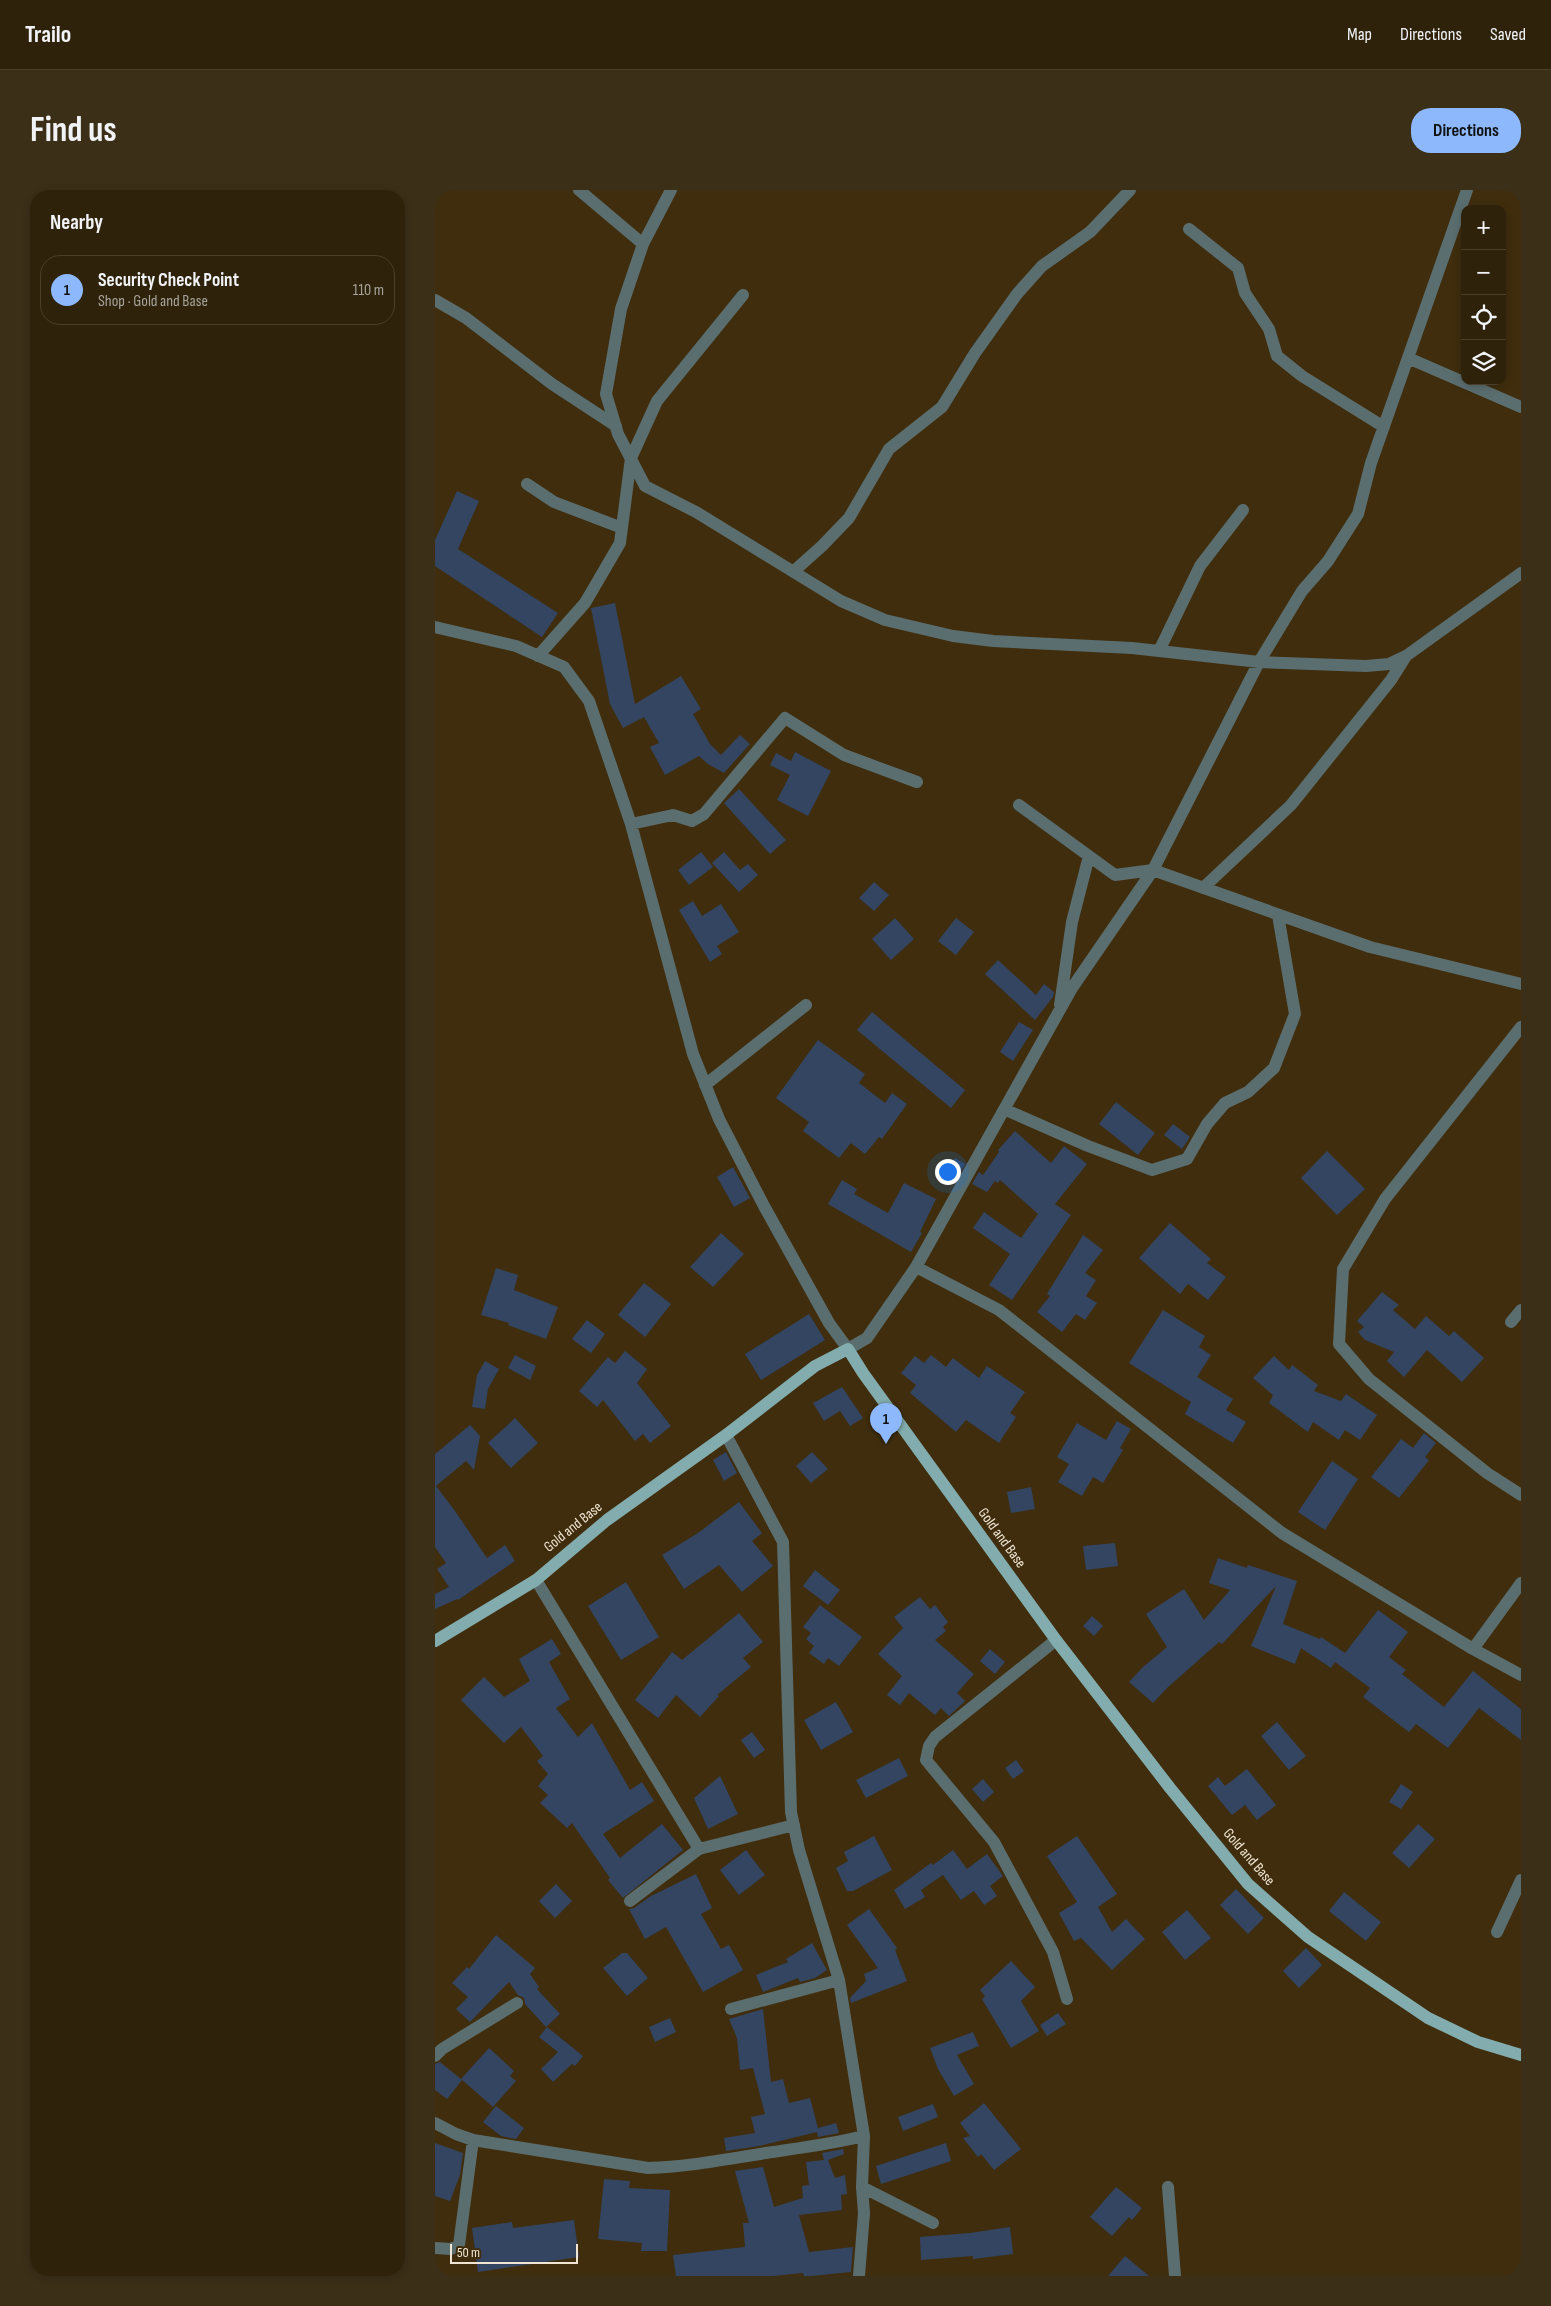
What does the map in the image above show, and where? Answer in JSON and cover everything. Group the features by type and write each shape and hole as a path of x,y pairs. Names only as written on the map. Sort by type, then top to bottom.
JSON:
{"main road":[{"name":"Gold and Base","path":"435,1642 536,1580 607,1520 727,1435 815,1366 848,1349 863,1373 1056,1640 1248,1884 1279,1913 1340,1960 1428,2018 1478,2042 1521,2055"}],"street":[{"path":"579,190 643,244"},
{"path":"671,190 643,244 621,309 607,394 616,426 645,486 696,512 850,605 885,620 953,636 993,641 1159,651 1259,662 1366,666 1389,664 1405,656 1521,573"},
{"path":"794,571 849,518 889,449 941,407 975,353 1017,294 1042,266 1090,232 1130,190"},
{"path":"435,627 516,646 564,667 589,701 631,824 693,1054 705,1085 719,1119 764,1206 829,1323 848,1349 867,1338 916,1267 1006,1110 1072,988 1153,870 1259,662 1302,591 1328,560 1358,514 1371,463 1467,190"},
{"path":"1189,229 1238,268 1245,293 1269,329 1277,356 1302,376 1384,427"},
{"path":"538,656 585,603 620,543 631,458 657,401 743,295"},
{"path":"435,300 467,318 552,384 616,426"},
{"path":"1409,358 1521,407"},
{"path":"527,484 554,502 622,528"},
{"path":"1159,651 1200,566 1243,510"},
{"path":"1203,888 1291,805 1391,680 1405,656"},
{"path":"631,824 673,815 692,821 704,814 785,718 843,756 917,782"},
{"path":"1019,805 1115,876 1153,870 1370,947 1521,984"},
{"path":"1059,1013 1072,922 1089,856"},
{"path":"1006,1110 1088,1146 1152,1170 1187,1158 1207,1124 1225,1103 1247,1092 1274,1068 1295,1014 1278,914"},
{"path":"705,1085 806,1005"},
{"path":"1521,1027 1385,1199 1343,1269 1339,1344 1369,1379 1487,1473 1521,1495"},
{"path":"916,1267 999,1310 1282,1532 1473,1649 1521,1675"},
{"path":"1511,1322 1521,1310"},
{"path":"727,1435 783,1542 788,1764 791,1812 839,1980 865,2136 862,2187 864,2213 859,2276"},
{"path":"536,1580 699,1849"},
{"path":"1473,1649 1521,1583"},
{"path":"1056,1640 935,1736 929,1746 926,1760 994,1842 1053,1952 1067,1999"},
{"path":"630,1900 699,1849 794,1825"},
{"path":"1497,1932 1521,1880"},
{"path":"731,2009 839,1980"},
{"path":"435,2056 442,2049 517,2003"},
{"path":"435,2123 473,2140 648,2168 673,2167 707,2162 839,2142 865,2136"},
{"path":"435,2248 459,2246 473,2140"},
{"path":"862,2187 933,2223"},
{"path":"1168,2187 1175,2276"}],"building":[{"path":"457,491 479,501 458,549 558,613 542,637 435,566 435,540"},
{"path":"615,603 635,704 681,676 701,709 693,714 710,744 721,755 740,735 750,744 724,773 708,764 699,756 665,775 650,747 659,743 644,717 623,728 610,704 591,608"},
{"path":"795,752 831,771 808,816 777,800 790,775 770,765 776,753 791,761"},
{"path":"739,789 786,840 770,854 724,803"},
{"path":"701,852 713,867 689,885 678,870"},
{"path":"724,852 740,870 748,864 758,875 739,892 712,863"},
{"path":"874,882 889,895 874,911 859,898"},
{"path":"693,901 702,916 721,904 739,932 717,946 722,954 710,962 679,910"},
{"path":"895,918 914,939 891,960 872,939"},
{"path":"956,918 974,932 956,955 938,941"},
{"path":"998,960 1036,995 1044,984 1054,992 1053,997 1035,1020 985,974"},
{"path":"872,1012 965,1090 951,1108 857,1030"},
{"path":"1019,1022 1033,1030 1013,1061 1000,1052"},
{"path":"818,1040 865,1074 859,1083 885,1103 892,1093 907,1104 882,1139 879,1137 865,1154 851,1143 839,1158 803,1131 809,1122 776,1098"},
{"path":"1116,1102 1155,1133 1138,1155 1099,1124"},
{"path":"1173,1124 1190,1137 1182,1149 1164,1135"},
{"path":"1015,1131 1051,1163 1064,1146 1087,1164 1055,1204 1071,1215 1012,1300 989,1285 1010,1254 973,1228 984,1212 1021,1238 1038,1214 1000,1180 998,1183 995,1181 987,1192 972,1184 979,1172 983,1175 999,1152 998,1150"},
{"path":"1327,1151 1365,1189 1337,1215 1301,1178"},
{"path":"955,1158 965,1164 958,1176 948,1170"},
{"path":"733,1167 750,1198 734,1207 717,1177"},
{"path":"842,1180 857,1189 854,1194 888,1213 904,1183 936,1199 920,1232 922,1233 911,1252 828,1204"},
{"path":"1170,1223 1211,1259 1207,1263 1226,1277 1208,1300 1188,1284 1180,1294 1139,1258"},
{"path":"721,1233 744,1254 713,1287 690,1267"},
{"path":"1083,1235 1103,1250 1085,1273 1096,1280 1086,1296 1097,1303 1085,1320 1076,1314 1062,1332 1037,1312 1050,1296 1047,1294"},
{"path":"496,1268 518,1275 514,1290 558,1307 546,1339 508,1325 509,1323 481,1315"},
{"path":"644,1283 671,1304 645,1337 618,1315"},
{"path":"1382,1292 1399,1305 1393,1310 1415,1329 1426,1316 1449,1336 1454,1331 1484,1358 1462,1382 1427,1350 1404,1377 1387,1361 1394,1352 1365,1340 1358,1332 1364,1327 1357,1321"},
{"path":"1163,1310 1205,1336 1199,1347 1211,1355 1197,1377 1233,1399 1226,1410 1246,1422 1233,1443 1185,1414 1191,1402 1129,1363"},
{"path":"809,1314 825,1340 761,1380 745,1354"},
{"path":"587,1320 605,1334 591,1353 572,1339"},
{"path":"625,1351 647,1369 637,1383 671,1426 650,1443 643,1434 635,1441 603,1400 597,1407 579,1391 608,1357 615,1363"},
{"path":"515,1355 536,1366 530,1380 508,1368"},
{"path":"931,1355 946,1367 953,1358 979,1378 987,1366 1025,1392 1010,1413 1016,1417 999,1443 966,1420 956,1432 910,1393 916,1385 901,1373 915,1356 924,1363"},
{"path":"1274,1356 1289,1370 1292,1365 1318,1385 1314,1391 1341,1401 1346,1394 1377,1415 1360,1440 1345,1430 1339,1440 1313,1422 1308,1432 1269,1403 1273,1395 1253,1378"},
{"path":"485,1361 499,1369 488,1389 485,1409 472,1407 477,1375"},
{"path":"842,1387 863,1418 850,1426 840,1411 824,1421 813,1403"},
{"path":"515,1418 538,1443 511,1468 488,1443"},
{"path":"1117,1421 1131,1429 1120,1448 1123,1450 1103,1483 1093,1477 1082,1496 1058,1482 1069,1464 1057,1457 1077,1423 1106,1440"},
{"path":"470,1425 480,1436 474,1470 466,1461 436,1486 487,1558 505,1545 515,1561 458,1600 435,1609 435,1594 449,1587 437,1569 446,1563 435,1547 435,1454"},
{"path":"1424,1433 1436,1443 1425,1457 1429,1460 1399,1498 1371,1477 1401,1439 1413,1448"},
{"path":"726,1452 737,1473 724,1481 713,1460"},
{"path":"812,1452 828,1469 811,1483 796,1466"},
{"path":"1332,1461 1358,1479 1325,1530 1298,1512"},
{"path":"1031,1487 1035,1509 1011,1513 1007,1492"},
{"path":"739,1502 762,1533 752,1541 773,1566 742,1592 719,1565 684,1589 662,1555 698,1533"},
{"path":"1115,1543 1118,1566 1086,1570 1083,1546"},
{"path":"1218,1558 1247,1568 1248,1565 1297,1581 1283,1624 1320,1639 1321,1637 1345,1653 1378,1610 1408,1632 1389,1657 1406,1670 1402,1674 1444,1707 1473,1671 1521,1709 1521,1740 1479,1708 1448,1748 1416,1724 1409,1732 1363,1697 1370,1688 1335,1662 1331,1668 1301,1648 1295,1664 1251,1646 1276,1586 1222,1644 1219,1642 1167,1688 1153,1703 1129,1682 1143,1667 1167,1647 1146,1614 1184,1589 1204,1620 1230,1590 1209,1583"},
{"path":"815,1570 840,1590 828,1605 803,1586"},
{"path":"626,1582 659,1637 621,1660 588,1606"},
{"path":"920,1597 930,1609 935,1605 948,1622 943,1627 946,1631 935,1640 974,1674 957,1693 965,1701 949,1716 941,1708 935,1715 909,1693 900,1705 887,1695 902,1676 878,1654 903,1628 894,1617"},
{"path":"820,1605 862,1637 839,1666 828,1658 824,1664 809,1653 814,1646 806,1639 811,1633 803,1627"},
{"path":"739,1613 763,1642 743,1658 751,1667 717,1695 719,1696 700,1717 676,1695 658,1718 635,1700 672,1652 682,1660"},
{"path":"1092,1616 1103,1626 1094,1636 1083,1626"},
{"path":"552,1639 561,1654 549,1662 570,1699 556,1708 578,1737 592,1723 630,1790 642,1782 654,1801 603,1834 620,1858 662,1824 683,1850 623,1898 608,1880 610,1878 572,1823 567,1828 540,1803 548,1795 538,1786 548,1774 537,1761 543,1756 521,1727 504,1743 461,1700 484,1677 504,1697 530,1681 519,1659"},
{"path":"990,1649 1005,1662 995,1674 980,1661"},
{"path":"836,1702 853,1732 821,1750 804,1720"},
{"path":"1277,1722 1306,1756 1289,1770 1261,1736"},
{"path":"752,1732 765,1750 754,1758 741,1740"},
{"path":"899,1758 908,1776 866,1798 856,1780"},
{"path":"1016,1760 1024,1771 1013,1779 1005,1768"},
{"path":"1247,1769 1276,1805 1257,1820 1245,1805 1232,1815 1208,1786 1218,1777 1225,1786"},
{"path":"720,1776 738,1814 708,1829 694,1798"},
{"path":"983,1779 994,1792 983,1802 972,1789"},
{"path":"1401,1784 1413,1792 1401,1809 1389,1802"},
{"path":"1418,1824 1435,1839 1409,1868 1392,1853"},
{"path":"874,1836 892,1870 853,1891 847,1891 836,1868 848,1861 844,1852"},
{"path":"1077,1836 1117,1894 1098,1907 1112,1932 1126,1919 1145,1939 1112,1970 1081,1938 1074,1941 1059,1913 1077,1902 1047,1856"},
{"path":"746,1850 765,1875 739,1895 720,1870"},
{"path":"953,1850 967,1869 987,1854 1003,1876 990,1886 997,1896 984,1905 974,1891 961,1900 943,1875 921,1890 925,1897 905,1909 894,1890 931,1863 933,1865"},
{"path":"696,1874 712,1908 701,1914 721,1949 729,1945 743,1970 703,1992 666,1927 645,1939 629,1909"},
{"path":"556,1884 572,1901 555,1918 539,1901"},
{"path":"1236,1889 1264,1918 1248,1934 1220,1905"},
{"path":"1344,1892 1381,1922 1366,1941 1329,1911"},
{"path":"869,1909 897,1948 895,1950 907,1981 851,2003 850,1998 866,1981 864,1974 878,1968 847,1925"},
{"path":"1187,1910 1211,1938 1185,1960 1162,1932"},
{"path":"496,1935 535,1968 530,1974 539,1987 537,1989 560,2014 546,2027 525,2004 524,1998 518,1995 509,1982 470,2022 456,2009 468,1997 452,1983 467,1967 469,1969"},
{"path":"812,1943 827,1970 815,1978 800,1982 798,1978 763,1992 756,1975 788,1962 786,1959"},
{"path":"1306,1948 1322,1965 1299,1988 1283,1971"},
{"path":"622,1953 627,1953 648,1978 627,1996 603,1968"},
{"path":"1011,1961 1035,1987 1021,2001 1039,2031 1011,2048 982,1999 985,1996 980,1990"},
{"path":"763,2009 771,2082 783,2079 789,2103 810,2098 818,2128 836,2123 839,2133 818,2137 817,2132 759,2146 726,2151 724,2138 755,2133 751,2117 765,2114 753,2068 740,2070 737,2038 729,2019"},
{"path":"1058,2013 1066,2024 1047,2036 1040,2025"},
{"path":"670,2018 676,2032 655,2042 649,2027"},
{"path":"547,2027 583,2056 575,2066 572,2064 553,2082 541,2069 558,2052 539,2037"},
{"path":"973,2032 979,2046 957,2055 974,2084 954,2096 938,2069 930,2048"},
{"path":"489,2048 514,2071 510,2076 516,2081 493,2107 461,2079"},
{"path":"440,2062 462,2080 447,2099 435,2090 435,2064"},
{"path":"984,2103 1021,2149 994,2170 981,2154 978,2157 963,2138 970,2136 960,2123"},
{"path":"933,2104 938,2117 903,2131 898,2117"},
{"path":"496,2106 524,2128 516,2139 501,2136 483,2122"},
{"path":"435,2143 463,2153 460,2175 450,2201 435,2196"},
{"path":"946,2143 951,2161 881,2184 876,2166"},
{"path":"843,2149 844,2154 828,2160 835,2178 845,2175 847,2194 841,2195 842,2210 799,2215 809,2252 853,2247 851,2272 812,2276 804,2276 803,2273 773,2276 676,2276 673,2255 745,2247 743,2223 749,2223 735,2171 763,2167 774,2207 803,2198 802,2186 809,2185 806,2162 824,2160 822,2153"},
{"path":"604,2179 630,2181 629,2188 670,2190 667,2251 641,2251 642,2243 598,2239"},
{"path":"1116,2187 1142,2208 1132,2220 1129,2217 1112,2236 1090,2217"},
{"path":"574,2220 579,2257 478,2272 472,2228 512,2222 513,2228"},
{"path":"1010,2227 1013,2254 973,2259 973,2256 921,2260 920,2237 970,2233"},
{"path":"1125,2256 1149,2276 1108,2276"}],"place":[{"name":"Security Check Point","path":"886,1444"}]}
